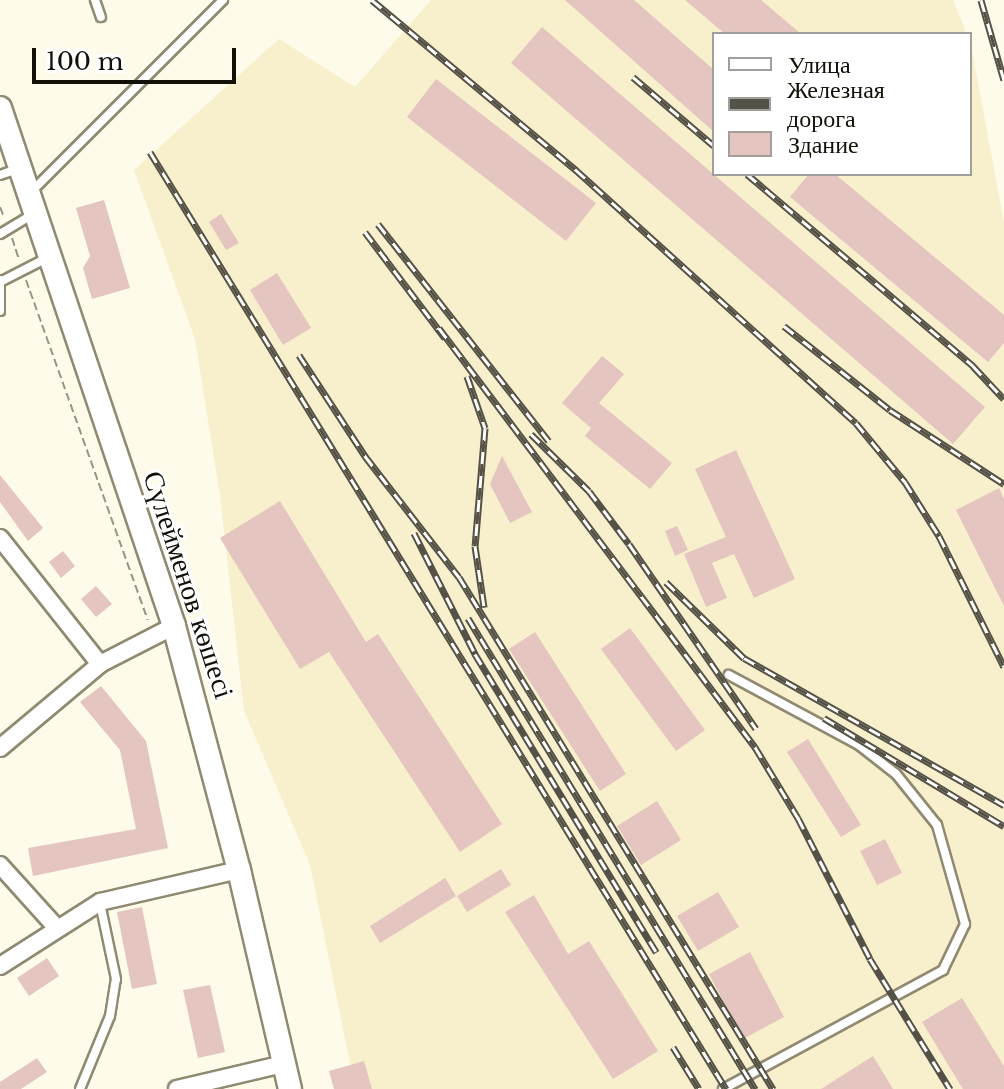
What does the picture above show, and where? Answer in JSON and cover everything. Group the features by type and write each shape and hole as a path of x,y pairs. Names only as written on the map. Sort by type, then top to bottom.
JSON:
{"street":[{"name":"Сүлейменов көшесі","path":"1,112 9,172 30,205 239,870 290,1089"},
{"path":"0,538 100,664"},
{"path":"0,748 100,664 164,631"},
{"path":"0,865 56,927"},
{"path":"0,966 56,927 100,902 239,870"},
{"path":"177,1089 237,1082 284,1064"}],"lane":[{"path":"95,0 101,17"},
{"path":"0,234 223,0"},
{"path":"0,311 0,281 47,258"},
{"path":"723,1089 943,970 965,924 937,825 896,774 859,745 729,675"},
{"path":"80,1089 102,1040 116,979 100,902"}],"path":[{"path":"0,207 164,631"}],"shaded area":[{"path":"431,0 953,0 966,32 712,32 712,176 972,176 972,51 1004,222 1004,1089 355,1089 310,865 244,711 220,496 195,339 134,170 279,39 355,87"}],"building":[{"path":"565,0 634,0 712,68 712,130"},
{"path":"685,0 761,0 799,32 723,32"},
{"path":"542,27 712,176 985,407 953,444 511,63"},
{"path":"436,79 596,203 566,241 407,117"},
{"path":"807,176 837,176 1004,315 1004,343 988,362 790,197"},
{"path":"104,200 130,288 92,299 83,268 90,256 76,208"},
{"path":"221,214 239,243 226,250 209,222"},
{"path":"277,273 311,328 283,345 250,290"},
{"path":"602,356 624,374 599,403 672,463 650,489 585,436 591,428 562,403"},
{"path":"736,450 795,579 754,598 734,554 712,563 727,598 706,607 684,554 726,537 695,469"},
{"path":"502,456 532,512 510,523 490,484"},
{"path":"0,475 43,528 28,541 0,502"},
{"path":"999,488 1004,499 1004,606 956,510"},
{"path":"280,501 366,642 378,634 502,824 460,852 329,652 300,669 220,538"},
{"path":"677,526 688,550 675,556 665,531"},
{"path":"63,551 75,566 61,578 49,562"},
{"path":"96,586 112,604 96,617 81,599"},
{"path":"630,628 705,730 676,751 601,649"},
{"path":"535,632 626,774 600,791 509,649"},
{"path":"101,686 146,741 168,848 33,876 28,848 136,829 120,750 80,702"},
{"path":"808,739 861,825 841,837 787,752"},
{"path":"657,801 681,840 641,865 617,826"},
{"path":"885,839 902,873 877,885 860,851"},
{"path":"501,869 511,885 467,912 457,896"},
{"path":"445,878 456,896 380,943 370,926"},
{"path":"718,892 739,927 698,951 677,916"},
{"path":"534,895 568,954 589,941 658,1051 613,1079 505,912"},
{"path":"142,907 157,984 132,989 117,912"},
{"path":"750,952 784,1017 743,1039 709,974"},
{"path":"47,958 59,976 29,996 17,978"},
{"path":"210,985 225,1052 198,1058 183,990"},
{"path":"962,998 1004,1066 1004,1089 963,1089 922,1022"},
{"path":"873,1056 893,1089 821,1089"},
{"path":"37,1058 47,1072 21,1089 0,1089 0,1082"},
{"path":"364,1061 372,1089 334,1089 329,1071"}],"railway":[{"path":"372,0 576,170 856,423 905,482 939,536 1004,667"},
{"path":"981,0 1004,80"},
{"path":"633,77 712,144"},
{"path":"150,152 726,1089"},
{"path":"749,176 973,366 1004,399"},
{"path":"378,224 549,441"},
{"path":"365,232 445,338"},
{"path":"784,326 890,410 1004,484"},
{"path":"439,328 755,747 798,818 870,959 950,1089"},
{"path":"299,355 365,456 459,577 773,1089"},
{"path":"467,376 485,428 475,546 484,607"},
{"path":"531,434 589,491 756,729"},
{"path":"414,533 475,654 656,952"},
{"path":"666,582 744,658 1004,805"},
{"path":"468,618 755,1089"},
{"path":"824,718 1004,826"},
{"path":"673,1047 699,1089"}]}
